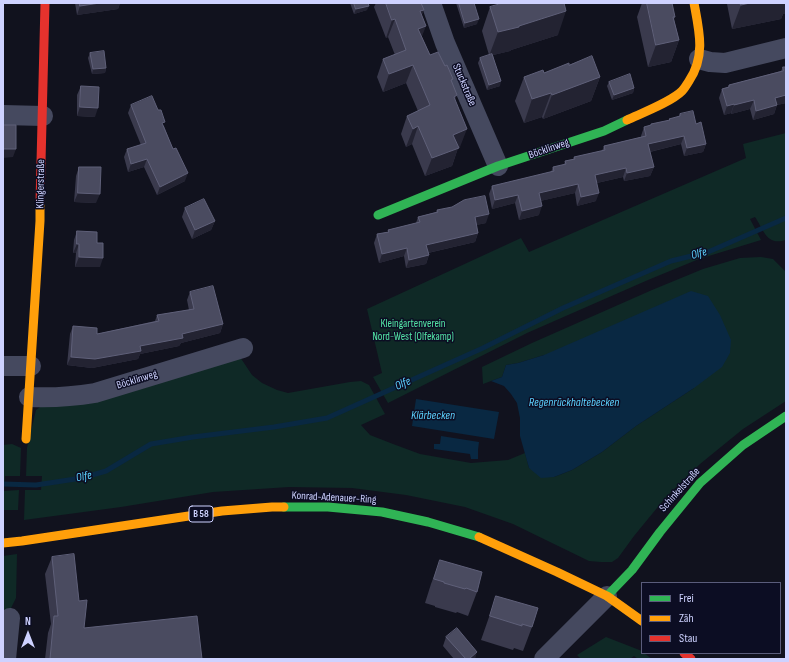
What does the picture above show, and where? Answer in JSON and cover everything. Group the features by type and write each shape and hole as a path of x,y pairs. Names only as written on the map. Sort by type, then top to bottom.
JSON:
{"street":[{"name":"Klingerstraße","path":"26,439 40,222 44,3"},
{"name":"Stuckstraße","path":"431,3 445,43 498,166"},
{"name":"Böcklinweg","path":"378,214 498,166 604,131 669,100 682,91 691,78 699,59 700,39 694,3"},
{"path":"699,59 710,62 724,62 786,48"},
{"path":"3,115 43,116"},
{"name":"Böcklinweg","path":"29,397 73,397 95,393 243,348"},
{"path":"3,366 31,366"},
{"name":"Schinkelstraße","path":"607,596 632,570 660,532 700,483 743,445 786,416"},
{"name":"Konrad-Adenauer-Ring","path":"3,543 222,511 272,507 328,507 382,512 428,522 478,537 607,596 641,620"},
{"path":"544,659 607,596"},
{"path":"6,659 10,618"}],"green space":[{"name":"Kleingartenverein Nord-West (Olfekamp)","path":"786,133 786,240 774,241 770,239 763,232 755,217 750,219 761,240 699,259 648,280 527,333 388,403 373,377 382,373 367,309 521,238 529,252 746,158 743,144"},
{"path":"761,257 773,259 786,272 786,401 743,429 700,464 666,497 618,558 612,562 589,561 513,524 465,507 406,495 352,488 289,487 213,492 121,507 24,520 25,490 41,490 42,476 26,476 27,448 36,410 40,407 56,405 240,357 252,375 262,383 288,393 350,382 361,381 369,385 385,414 361,425 370,435 393,444 420,454 471,463 508,460 525,453 529,468 554,477 572,470 602,452 636,426 694,388 544,355 506,365 502,377 483,384 482,367 532,343 703,269 740,258"},
{"path":"12,444 21,448 20,476 5,476 4,491 19,490 18,510 3,510 3,445"},
{"path":"17,554 16,598 10,610 3,610 3,556"},
{"path":"606,637 641,651 641,654 645,654 652,659 638,659 634,656 630,659 581,659 577,655"}],"water":[{"name":"Regenrückhaltebecken","path":"691,291 708,296 720,315 731,340 730,353 722,367 694,388 636,426 602,452 572,470 554,477 541,478 529,468 520,436 520,418 517,403 504,386 491,381 502,377 506,365 544,355"},
{"name":"Klärbecken","path":"416,399 499,412 494,439 412,426"},
{"name":"Klärbecken","path":"441,436 479,442 478,459 471,459 470,454 434,449 434,444 440,444"}],"building":[{"path":"80,3 100,3 80,6"},
{"path":"354,3 368,3 369,6 356,9"},
{"path":"386,3 421,3 424,10 420,11 426,26 418,29 430,55 438,52 445,66 447,65 453,79 451,80 457,95 454,97 467,129 453,135 459,148 432,158 418,126 413,129 407,116 430,105 413,65 389,74 383,59 406,50 395,19 392,20"},
{"path":"459,3 474,3 479,19 465,23"},
{"path":"503,3 564,3 566,11 519,27 498,32 490,7"},
{"path":"647,3 672,3 675,17 673,17 679,40 656,45"},
{"path":"104,51 106,68 93,69 90,53"},
{"path":"492,54 501,81 489,85 480,58"},
{"path":"592,56 600,77 552,95 551,93 532,99 524,77 543,70 544,73"},
{"path":"783,67 786,67 786,95 775,98 777,105 756,111 754,100 727,106 722,89 729,87 729,85 783,71"},
{"path":"630,74 634,88 614,95 609,82"},
{"path":"81,86 99,87 98,108 80,107"},
{"path":"152,96 158,110 161,110 165,122 162,123 173,149 176,148 188,173 160,187 147,159 131,164 127,149 146,143 131,105"},
{"path":"693,111 696,124 701,122 706,144 687,148 684,136 648,144 654,167 627,173 626,168 595,175 599,193 581,197 578,184 539,193 542,206 522,211 518,195 495,200 492,186 554,171 553,167 566,164 565,161 575,159 574,157 605,150 604,146 646,136 644,127 670,120 669,119 680,116 680,114"},
{"path":"3,125 16,125 16,149 3,149"},
{"path":"79,167 101,167 100,194 78,193"},
{"path":"485,196 489,214 475,217 478,233 426,245 429,255 409,260 407,248 382,254 377,234 389,232 388,230 420,222 418,217 438,212 437,210 452,207 464,200"},
{"path":"204,199 215,221 195,230 185,208"},
{"path":"77,231 97,232 97,243 103,243 103,258 79,257"},
{"path":"213,286 223,324 182,334 183,338 140,346 141,351 95,359 71,357 73,326 97,328 97,334 159,321 157,315 194,309 190,292"},
{"path":"74,554 79,601 87,600 84,628 197,616 202,659 50,659 54,616 58,616 52,557"},
{"path":"440,560 482,572 477,592 434,579"},
{"path":"496,596 538,608 532,627 522,624 522,626 490,616"},
{"path":"457,628 477,652 469,659 466,659 446,637"}],"waterway":[{"name":"Olfe","path":"3,484 36,485 82,478 106,471 151,444 327,418 483,348 563,308 671,261 708,252 786,218"}],"traffic: fast":[{"path":"378,215 498,166 604,131 627,120"},
{"path":"607,596 632,570 660,532 700,483 743,445 786,416"},
{"path":"284,507 328,507 382,512 428,522 479,537"}],"traffic: slow":[{"path":"627,120 671,99 682,91 689,81 698,62 700,43 694,3"},
{"path":"26,439 40,202"},
{"path":"3,543 222,511 284,507"},
{"path":"479,537 607,596 641,620"}],"traffic: jam":[{"path":"40,202 45,3"},
{"path":"685,654 691,659"}]}
